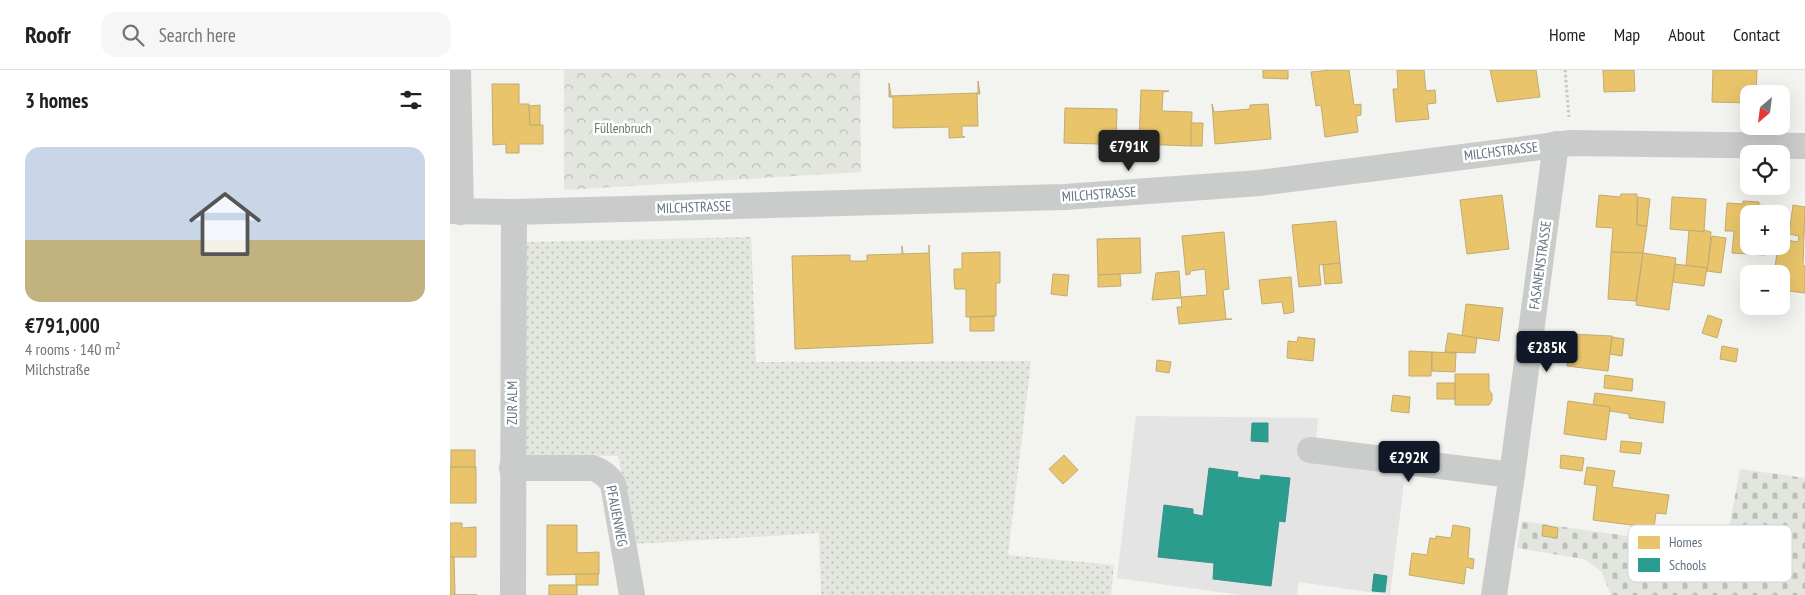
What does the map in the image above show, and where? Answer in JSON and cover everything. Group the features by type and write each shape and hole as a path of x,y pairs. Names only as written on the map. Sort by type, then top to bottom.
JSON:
{"street":[{"path":"456,211 458,70"},
{"name":"MILCHSTRASSE","path":"456,211 514,212 1065,197 1259,183 1563,143 1805,146"},
{"name":"FASANENSTRASSE","path":"1494,595 1563,143"},
{"name":"ZUR ALM","path":"513,595 514,212"},
{"path":"1310,450 1512,476"},
{"name":"PFAUENWEG","path":"512,468 593,468 601,471 609,478 613,484 632,595"}],"path":[{"path":"1563,143 1565,70"}],"shaded area":[{"path":"1136,416 1318,418 1314,463 1405,474 1390,595 1299,582 1297,595 1240,595 1117,578"}],"green space":[{"name":"Füllenbruch","path":"564,70 860,70 861,172 564,190"},
{"path":"751,237 756,362 1031,361 1008,555 1114,565 1111,595 821,595 819,533 635,544 618,456 526,455 527,242"},
{"path":"1740,469 1805,478 1805,595 1611,595 1601,571 1584,559 1517,548 1522,521 1628,536 1628,582 1792,582 1792,525 1730,525"}],"building: Homes":[{"path":"1263,70 1288,70 1288,79 1263,78"},
{"path":"1349,70 1354,105 1361,104 1361,115 1356,116 1358,132 1325,137 1321,105 1316,106 1311,72"},
{"path":"1397,70 1424,70 1426,91 1435,90 1436,103 1427,104 1429,119 1396,122 1393,89 1398,89"},
{"path":"1490,70 1536,70 1540,97 1497,102"},
{"path":"1603,70 1634,70 1635,91 1604,92"},
{"path":"1713,70 1757,70 1756,85 1740,85 1740,103 1712,102"},
{"path":"978,81 980,94 977,94 978,126 962,126 962,136 965,137 949,138 949,127 893,128 893,97 889,97 889,83 891,96 978,93"},
{"path":"492,84 519,84 519,104 529,104 530,125 543,125 543,144 519,144 519,153 506,153 506,144 493,145"},
{"path":"1141,90 1169,91 1163,92 1162,111 1192,112 1191,146 1139,144"},
{"path":"1212,104 1214,112 1250,109 1250,105 1268,104 1271,139 1215,144"},
{"path":"540,105 540,125 530,125 529,106"},
{"path":"1065,108 1117,109 1116,148 1099,148 1099,144 1064,143"},
{"path":"1191,123 1203,123 1202,146 1191,146"},
{"path":"1621,194 1637,194 1637,225 1647,226 1643,253 1611,252 1613,228 1596,227 1599,195 1620,197"},
{"path":"1502,195 1509,249 1467,254 1460,200"},
{"path":"1638,197 1650,199 1647,226 1637,225"},
{"path":"1672,197 1706,199 1704,232 1670,229"},
{"path":"1743,201 1759,202 1759,205 1740,205 1740,253 1732,253 1734,231 1725,231 1727,203 1743,204"},
{"path":"1793,205 1805,207 1803,265 1805,266 1805,293 1790,291 1790,265 1775,265 1777,255 1790,255 1790,241 1798,242 1799,236 1790,234"},
{"path":"1336,221 1340,263 1319,265 1321,285 1299,287 1292,225"},
{"path":"1689,230 1711,232 1708,268 1686,266"},
{"path":"1224,232 1229,289 1223,290 1226,319 1232,319 1179,324 1177,307 1182,307 1181,297 1207,295 1205,269 1190,271 1190,274 1186,275 1182,236"},
{"path":"1712,236 1726,238 1721,273 1707,271"},
{"path":"1140,238 1141,273 1098,275 1097,239"},
{"path":"929,245 933,343 795,349 792,256 850,255 850,261 867,261 867,255 902,254 902,246 903,254 929,253"},
{"path":"1000,252 1000,283 996,283 996,316 966,317 966,289 955,289 954,280 954,269 962,269 962,253"},
{"path":"1611,252 1643,253 1636,301 1608,299"},
{"path":"1643,253 1676,258 1669,310 1636,305"},
{"path":"1340,263 1342,283 1325,284 1323,265"},
{"path":"1675,264 1707,268 1704,286 1673,282"},
{"path":"1179,271 1181,298 1152,300 1156,273"},
{"path":"1053,274 1069,275 1067,296 1051,294"},
{"path":"1120,274 1121,286 1098,287 1098,275"},
{"path":"1291,277 1294,312 1284,314 1282,302 1262,304 1259,280"},
{"path":"1466,304 1503,308 1499,341 1462,336"},
{"path":"1708,315 1722,320 1717,338 1702,333"},
{"path":"994,316 994,331 970,331 970,317"},
{"path":"1448,333 1477,338 1475,353 1445,352"},
{"path":"1570,334 1612,336 1608,371 1567,366"},
{"path":"1298,337 1315,339 1313,361 1287,358 1288,341 1297,342"},
{"path":"1612,337 1624,339 1622,356 1610,354"},
{"path":"1722,346 1738,349 1736,362 1720,359"},
{"path":"1409,351 1432,352 1431,376 1409,376"},
{"path":"1432,352 1456,353 1455,372 1432,371"},
{"path":"1157,360 1171,362 1169,373 1156,371"},
{"path":"1455,374 1489,374 1489,390 1492,394 1492,400 1489,405 1455,405"},
{"path":"1605,375 1633,379 1632,391 1604,388"},
{"path":"1437,383 1455,383 1455,399 1437,399"},
{"path":"1595,393 1665,402 1663,423 1629,418 1629,414 1610,411 1610,407 1593,405"},
{"path":"1393,395 1410,397 1409,413 1391,411"},
{"path":"1568,401 1610,407 1606,440 1564,434"},
{"path":"1621,441 1642,443 1640,454 1620,452"},
{"path":"451,450 475,450 475,467 451,467"},
{"path":"1064,455 1078,470 1063,484 1049,469"},
{"path":"1561,455 1584,458 1582,471 1560,468"},
{"path":"450,467 476,467 476,503 450,503"},
{"path":"1587,467 1615,471 1612,487 1669,495 1666,514 1656,513 1654,525 1631,525 1593,520 1597,486 1584,484"},
{"path":"450,523 462,523 462,528 476,527 476,557 450,557"},
{"path":"547,525 577,525 577,553 599,552 599,574 547,575"},
{"path":"1453,525 1470,528 1468,558 1474,559 1473,569 1466,567 1464,584 1409,575 1412,553 1427,555 1430,538 1436,539 1436,536 1451,538"},
{"path":"1543,525 1558,528 1557,538 1542,536"},
{"path":"450,557 454,557 455,595 450,595"},
{"path":"576,574 598,574 598,585 576,585"},
{"path":"549,585 577,585 577,595 549,595"}],"building: Schools":[{"path":"1252,423 1268,423 1268,442 1251,441"},
{"path":"1209,468 1238,472 1237,477 1260,480 1261,475 1290,478 1285,522 1279,521 1271,586 1213,579 1214,563 1158,557 1164,505 1193,509 1193,514 1203,516"},
{"path":"1374,574 1387,576 1385,592 1372,591"}]}
